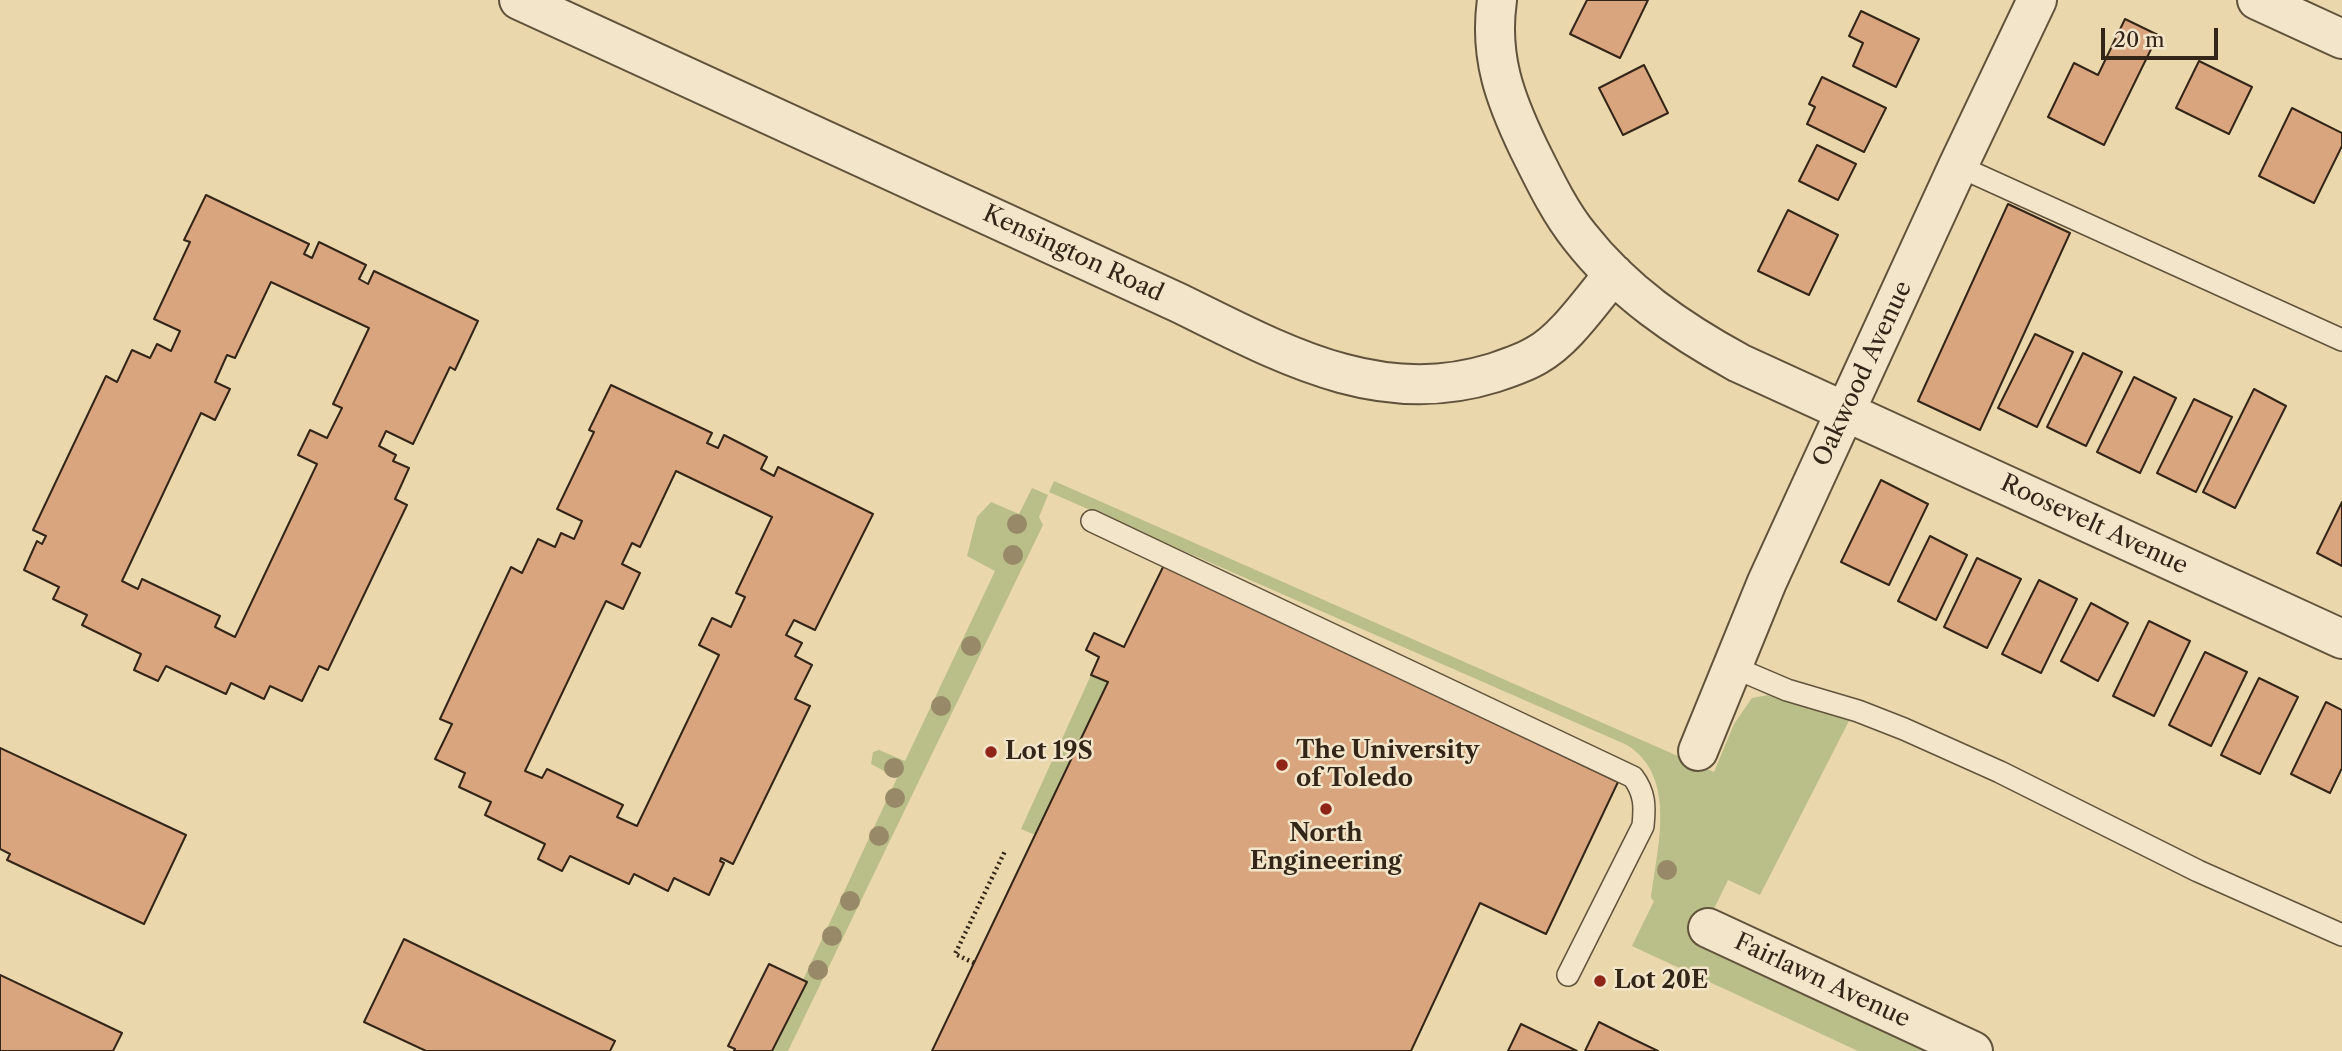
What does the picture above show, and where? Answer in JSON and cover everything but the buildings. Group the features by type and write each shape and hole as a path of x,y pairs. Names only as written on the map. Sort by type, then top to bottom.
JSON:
{"street":[{"name":"Kensington Road","path":"519,0 1166,297 1269,347 1302,361 1357,377 1387,383 1450,384 1513,367 1539,355 1560,337 1614,274"},
{"name":"Oakwood Avenue","path":"1698,751 1767,582 2037,0"},
{"path":"2257,0 2342,39"},
{"name":"Roosevelt Avenue","path":"1491,2 1501,83 1514,118 1559,205 1580,237 1637,297 1700,342 1739,363 2342,639"},
{"name":"Fairlawn Avenue","path":"1709,928 1973,1051"}],"lane":[{"path":"1958,166 2342,340"},
{"path":"1092,521 1633,777 1642,789 1645,806 1643,826 1568,975"},
{"path":"1733,667 1787,690 1858,711 1916,735 2000,772 2222,882 2342,935"}],"path":[{"path":"974,963 955,954 1005,851"}],"green space":[{"path":"1054,481 1714,772 1734,724 1752,698 1768,695 1850,719 1760,895 1728,880 1710,917 1946,1051 1858,1051 1632,946 1654,901 1651,898 1660,815 1659,794 1653,775 1643,759 1627,745 1049,492"},
{"path":"1032,488 1048,495 1039,517 1043,525 788,1051 772,1051 806,982 803,980 897,778 871,764 873,752 879,750 905,761 995,571 967,556 977,517 991,502 1019,514"},
{"path":"1091,675 1108,682 1035,835 1021,829"}],"place":[{"name":"Lot 19S","path":"991,752"},
{"name":"The University of Toledo","path":"1282,765"},
{"name":"North Engineering","path":"1326,809"},
{"name":"Lot 20E","path":"1600,981"}]}
